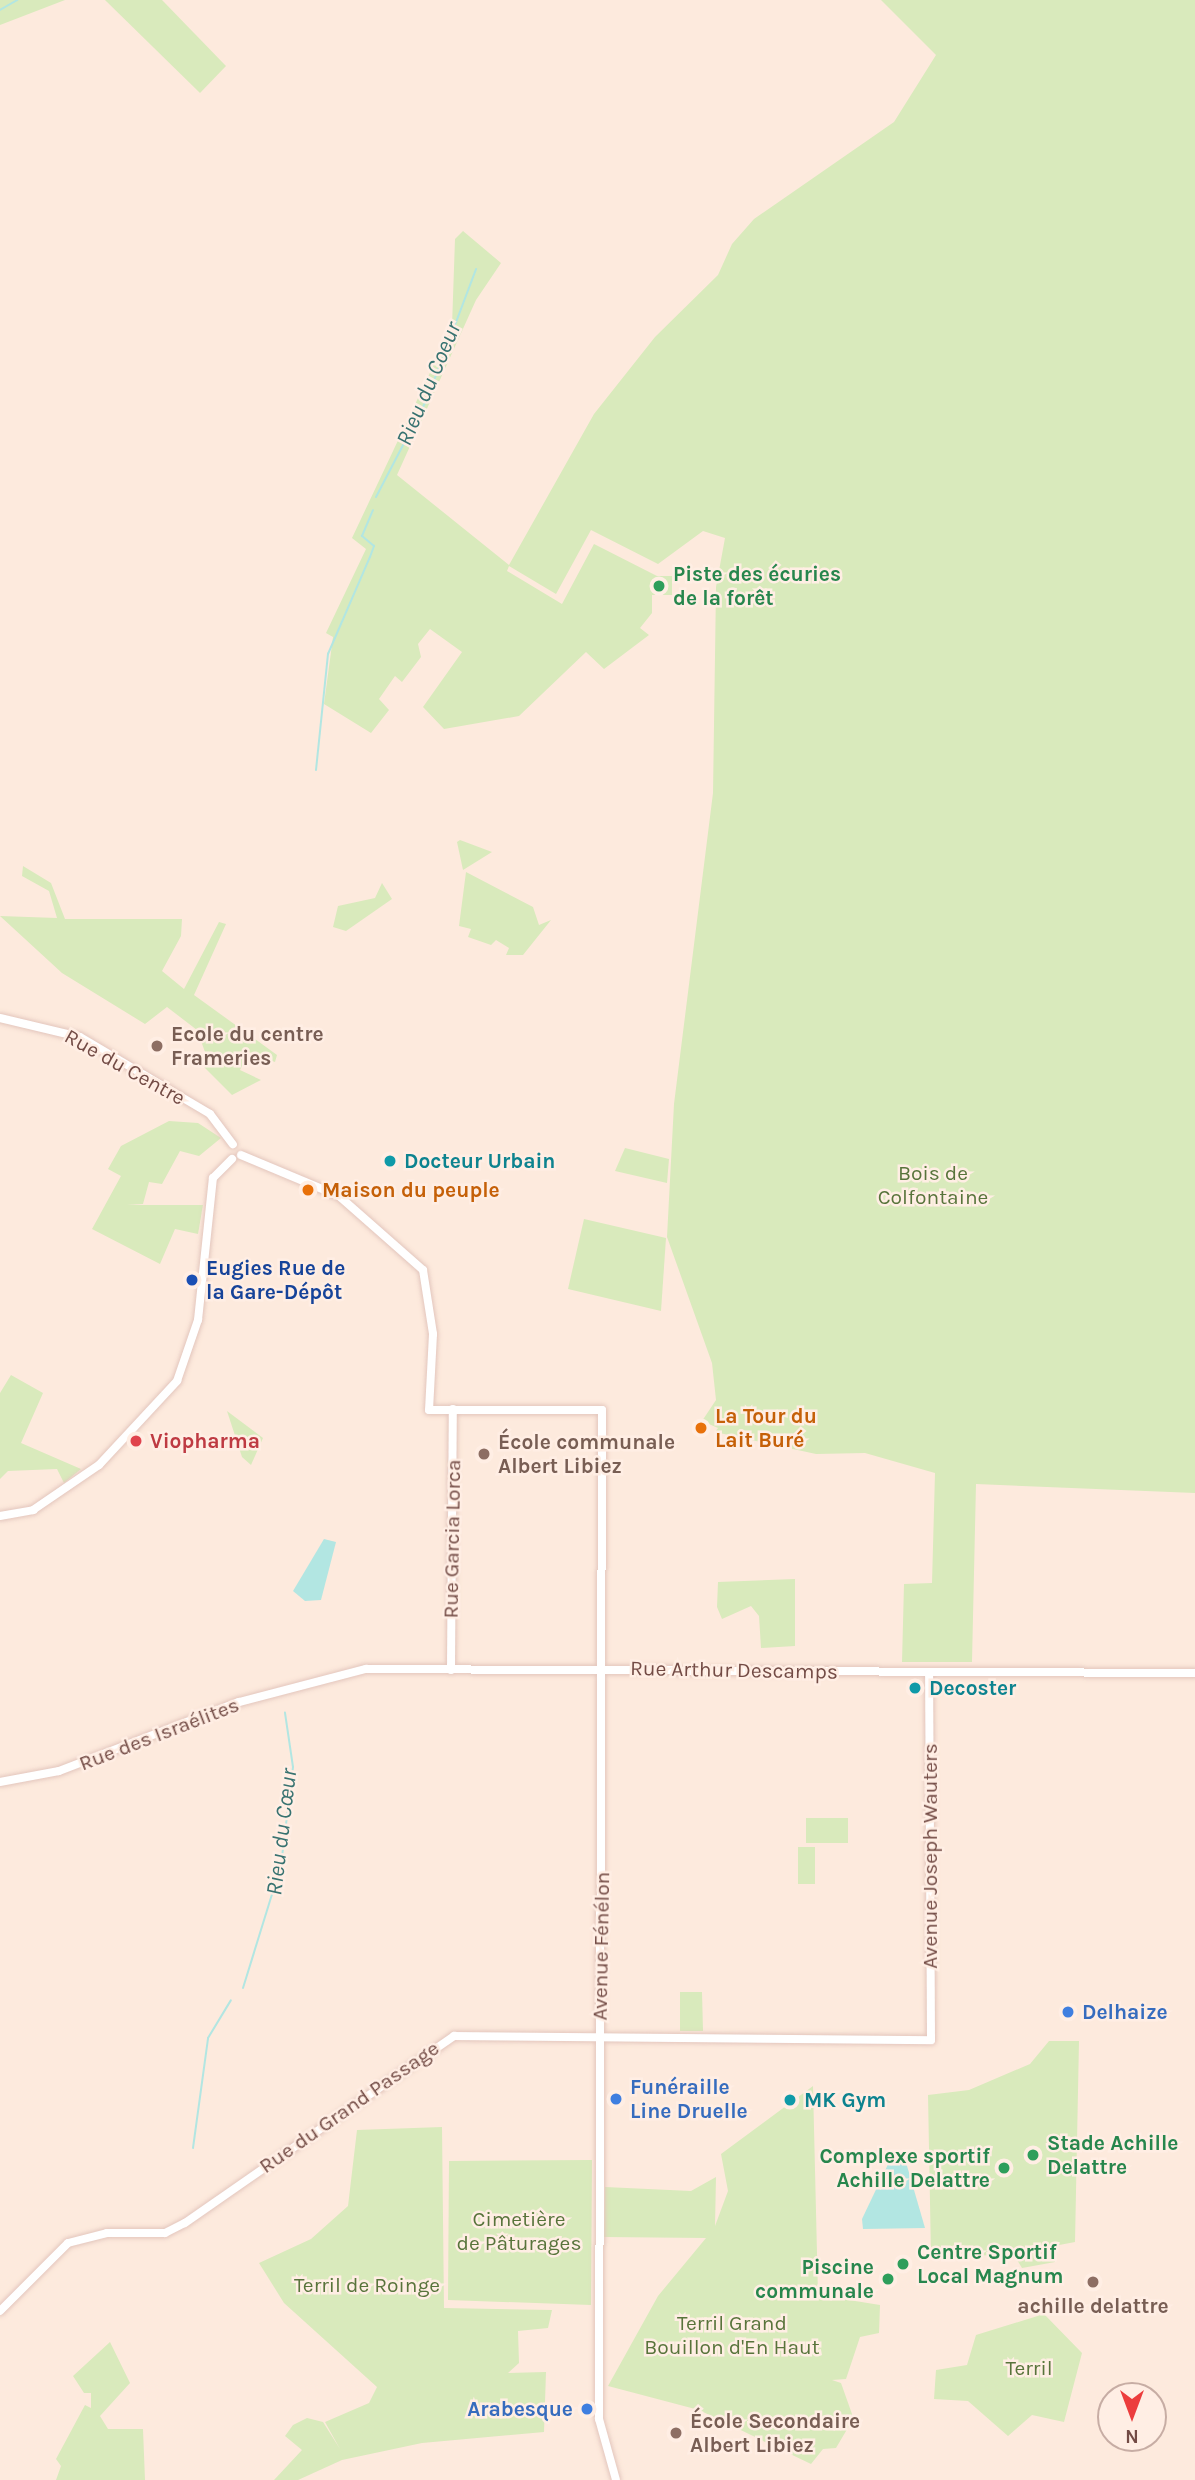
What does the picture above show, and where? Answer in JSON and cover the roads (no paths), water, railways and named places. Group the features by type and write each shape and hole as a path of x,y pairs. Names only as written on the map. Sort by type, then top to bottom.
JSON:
{"street":[{"name":"Rue du Centre","path":"0,1018 80,1037 210,1114 241,1155"},
{"path":"232,1158 227,1151 233,1144"},
{"path":"0,1516 33,1510 99,1465 177,1381 198,1320 214,1178 232,1158 241,1155 337,1194 397,1249 421,1267 430,1285 429,1410 453,1409"},
{"name":"Avenue Fénélon","path":"453,1409 602,1410 599,2430 616,2480"},
{"name":"Rue Garcia Lorca","path":"450,1670 453,1409"},
{"name":"Rue Arthur Descamps","path":"276,1692 366,1669 1195,1673"},
{"name":"Avenue Joseph Wauters","path":"929,1672 931,2040"},
{"name":"Rue des Israélites","path":"0,1782 128,1749 276,1692"},
{"name":"Rue du Grand Passage","path":"0,2311 68,2243 107,2233 172,2228 198,2214 440,2042 600,2037 931,2040"}],"water":[{"path":"324,1539 336,1542 321,1600 305,1601 293,1591"},
{"path":"903,2152 925,2228 863,2229 862,2219 891,2158"}],"waterway":[{"path":"0,10 17,0"},
{"name":"Rieu du Coeur","path":"376,497 427,399 476,269"},
{"name":"Rieu du Coeur","path":"316,770 328,654 374,546 362,536 373,510"},
{"name":"Rieu du Cœur","path":"243,1988 281,1865 293,1767 285,1713"},
{"name":"Rieu du Cœur","path":"193,2148 208,2038 231,2000"}],"place":[{"name":"Piste des écuries de la forêt","path":"659,586"},
{"name":"Ecole du centre Frameries","path":"157,1046"},
{"name":"Docteur Urbain","path":"390,1161"},
{"name":"Maison du peuple","path":"308,1190"},
{"name":"Eugies Rue de la Gare-Dépôt","path":"192,1280"},
{"name":"La Tour du Lait Buré","path":"701,1428"},
{"name":"Viopharma","path":"136,1441"},
{"name":"École communale Albert Libiez","path":"484,1454"},
{"name":"Decoster","path":"915,1688"},
{"name":"Delhaize","path":"1068,2012"},
{"name":"Funéraille Line Druelle","path":"616,2099"},
{"name":"MK Gym","path":"790,2100"},
{"name":"Stade Achille Delattre","path":"1033,2155"},
{"name":"Complexe sportif Achille Delattre","path":"1004,2168"},
{"name":"Centre Sportif Local Magnum","path":"903,2264"},
{"name":"Piscine communale","path":"888,2279"},
{"name":"achille delattre","path":"1093,2282"},
{"name":"Arabesque","path":"587,2409"},
{"name":"École Secondaire Albert Libiez","path":"676,2433"}],"park label":[{"name":"Bois de Colfontaine","path":"933,1185"},
{"name":"Cimetière de Pâturages","path":"519,2231"},
{"name":"Terril de Roinge","path":"367,2285"},
{"name":"Terril Grand Bouillon d'En Haut","path":"732,2335"},
{"name":"Terril","path":"1029,2368"}]}
